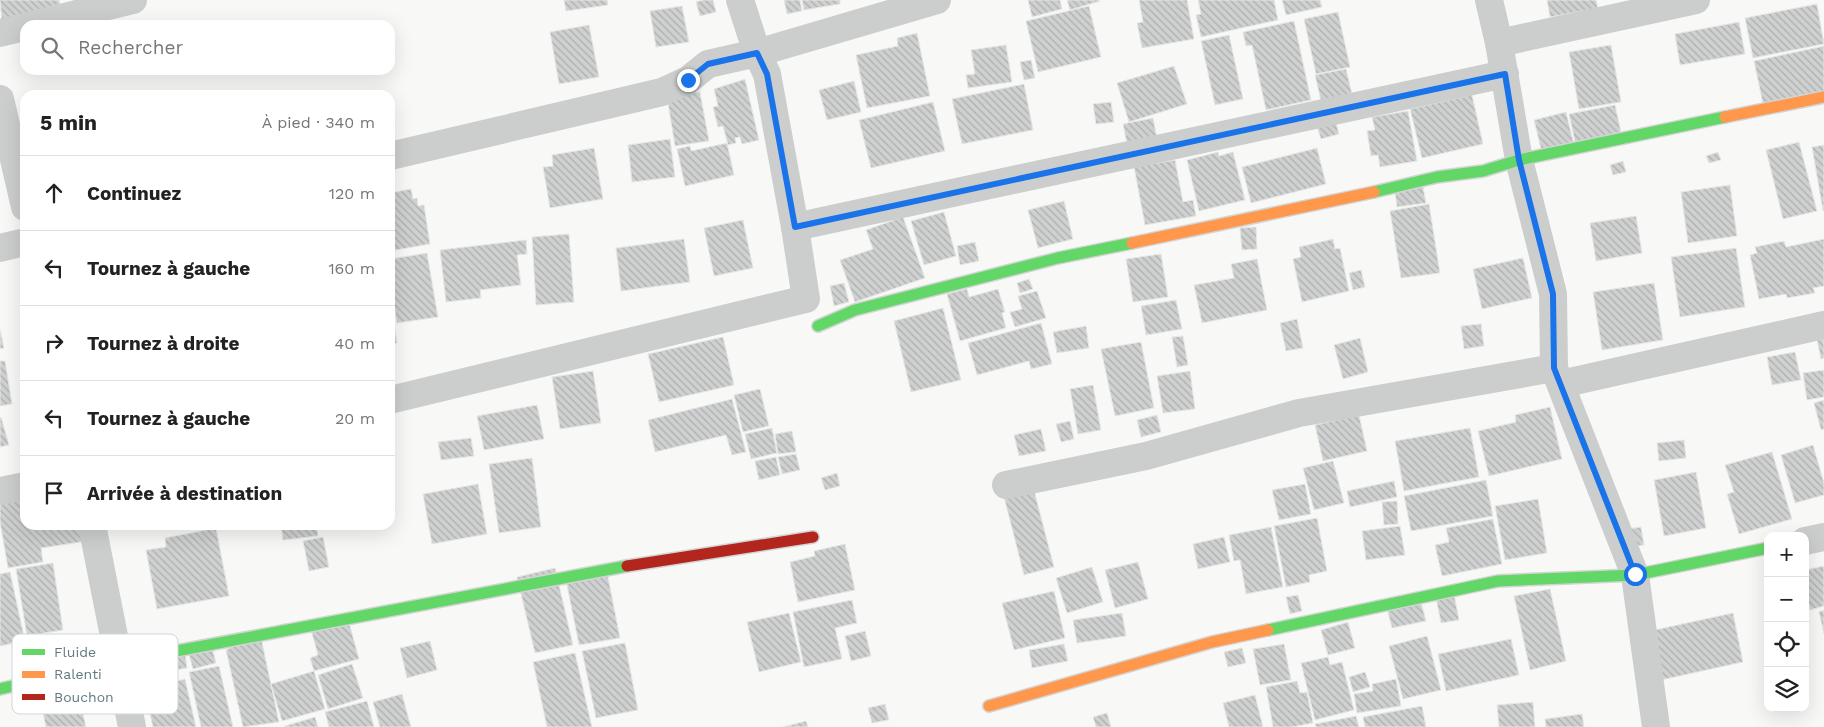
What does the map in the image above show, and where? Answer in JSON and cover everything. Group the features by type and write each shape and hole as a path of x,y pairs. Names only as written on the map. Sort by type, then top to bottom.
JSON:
{"street":[{"path":"52,20 133,0"},
{"path":"395,399 806,299 767,74 757,53 740,0"},
{"path":"395,155 662,92 688,80 708,64 757,53 937,0"},
{"path":"1489,0 1505,74 1519,160 1553,294 1558,376 1635,574 1656,727"},
{"path":"1499,43 1696,0"},
{"path":"0,33 20,28"},
{"path":"795,227 1505,74"},
{"path":"818,326 864,308 1048,260 1824,97"},
{"path":"0,99 20,185"},
{"path":"0,248 20,243"},
{"path":"1006,484 1146,456 1299,413 1558,376 1824,325"},
{"path":"0,491 20,487"},
{"path":"93,530 113,634"},
{"path":"178,651 672,557 813,537"},
{"path":"1809,540 1824,537"},
{"path":"989,706 1212,642 1498,581 1635,574 1764,549"},
{"path":"129,714 132,727"}],"building":[{"path":"0,0 59,0 60,4 2,22"},
{"path":"564,0 607,0 608,5 566,11"},
{"path":"713,0 716,12 700,16 696,2"},
{"path":"784,0 800,0 802,11 787,14"},
{"path":"802,0 840,0 840,4 804,10"},
{"path":"1028,0 1060,0 1062,9 1032,17"},
{"path":"1067,0 1099,0 1100,1 1070,10"},
{"path":"1139,0 1187,0 1194,39 1142,48 1137,23 1143,22"},
{"path":"1198,0 1274,0 1278,20 1201,37 1196,15 1201,14"},
{"path":"1282,0 1320,0 1322,7 1286,15"},
{"path":"1547,0 1596,0 1598,8 1550,17"},
{"path":"1817,4 1824,44 1753,58 1745,18"},
{"path":"682,6 689,42 656,47 650,11"},
{"path":"1089,6 1101,57 1038,72 1026,21"},
{"path":"1338,12 1350,67 1316,74 1304,19"},
{"path":"1294,21 1311,100 1266,110 1252,45 1246,46 1243,32"},
{"path":"1739,22 1745,54 1680,65 1675,34"},
{"path":"589,25 599,77 559,84 550,32"},
{"path":"917,33 930,96 867,108 856,55 898,46 897,38"},
{"path":"1229,35 1243,99 1215,105 1201,41"},
{"path":"1006,45 1012,82 968,88 966,75 975,74 971,50"},
{"path":"1611,45 1621,102 1579,109 1569,52"},
{"path":"1824,46 1824,91 1763,104 1754,61"},
{"path":"1031,60 1035,78 1024,80 1020,62"},
{"path":"1174,66 1187,104 1129,122 1117,83"},
{"path":"1346,69 1352,94 1321,101 1315,75"},
{"path":"745,79 759,140 742,144 740,137 735,138 736,143 728,145 723,126 718,127 713,107 718,106 714,89"},
{"path":"854,81 861,112 827,120 819,90"},
{"path":"1024,84 1033,130 962,144 952,99"},
{"path":"700,92 709,141 675,146 667,97"},
{"path":"1472,95 1483,144 1422,158 1410,109"},
{"path":"933,102 945,151 871,168 859,120"},
{"path":"1111,102 1114,122 1096,124 1093,104"},
{"path":"1615,105 1623,141 1577,151 1569,114"},
{"path":"1408,111 1417,161 1380,167 1378,155 1371,156 1367,131 1375,130 1372,117"},
{"path":"1566,112 1576,153 1544,161 1534,120"},
{"path":"1334,115 1339,134 1321,139 1315,120"},
{"path":"1153,118 1157,138 1127,144 1123,124"},
{"path":"670,139 675,177 632,182 628,145"},
{"path":"1799,142 1817,211 1783,219 1766,150"},
{"path":"727,143 734,175 685,186 677,149 690,146 691,151"},
{"path":"1824,145 1824,210 1823,211 1812,147"},
{"path":"594,148 603,199 550,208 543,167 553,166 552,155"},
{"path":"1317,148 1326,184 1251,203 1242,167"},
{"path":"1218,152 1219,156 1233,152 1245,200 1199,211 1187,160"},
{"path":"1718,152 1721,160 1709,163 1706,156"},
{"path":"1175,160 1183,202 1193,200 1196,216 1145,225 1134,167"},
{"path":"1623,161 1626,172 1613,175 1610,165"},
{"path":"1730,185 1737,236 1688,243 1681,192"},
{"path":"1423,187 1426,203 1397,207 1395,192"},
{"path":"411,189 413,199 417,198 418,206 424,205 430,244 395,250 395,192"},
{"path":"1064,201 1073,239 1038,248 1028,210"},
{"path":"1429,204 1440,273 1401,278 1390,211"},
{"path":"944,212 956,256 924,265 911,221"},
{"path":"1636,216 1642,253 1596,261 1590,223"},
{"path":"903,217 925,278 855,302 840,260 873,249 866,230"},
{"path":"743,220 753,268 714,276 704,228"},
{"path":"1256,227 1257,249 1242,250 1240,228"},
{"path":"569,234 574,302 536,305 532,237"},
{"path":"684,239 690,282 621,291 616,248"},
{"path":"1333,239 1335,249 1340,248 1349,291 1302,302 1293,259 1301,257 1299,247"},
{"path":"1824,239 1824,286 1813,288 1815,293 1787,298 1786,294 1759,299 1750,255 1757,253 1755,247 1784,241 1786,247"},
{"path":"526,240 527,254 517,255 521,285 480,290 481,298 446,302 440,250"},
{"path":"975,242 979,261 960,265 957,246"},
{"path":"1736,248 1745,307 1680,317 1671,257"},
{"path":"427,253 438,317 397,323 395,311 395,258"},
{"path":"1161,254 1168,297 1133,302 1126,259"},
{"path":"1523,258 1532,298 1482,309 1473,269"},
{"path":"1257,259 1267,310 1202,323 1194,285 1234,278 1231,264"},
{"path":"1361,270 1365,287 1353,290 1349,273"},
{"path":"1029,279 1033,289 1020,293 1017,283"},
{"path":"844,283 849,302 834,306 830,286"},
{"path":"1654,283 1663,340 1602,350 1593,292"},
{"path":"967,289 969,297 998,289 1005,312 1002,313 1006,328 960,341 947,294"},
{"path":"1037,291 1046,318 1015,327 1010,312 1022,309 1018,296"},
{"path":"1176,300 1182,329 1146,335 1141,306"},
{"path":"943,308 961,380 911,392 894,321"},
{"path":"1297,319 1303,348 1286,351 1280,323"},
{"path":"1041,323 1052,364 1031,369 1029,361 977,375 968,343"},
{"path":"1481,324 1484,346 1464,349 1461,326"},
{"path":"1086,326 1089,348 1057,353 1053,332"},
{"path":"0,329 4,348 0,349"},
{"path":"1183,336 1188,365 1177,367 1172,337"},
{"path":"723,337 734,385 659,402 648,354"},
{"path":"1360,338 1368,372 1343,379 1334,345"},
{"path":"1824,339 1824,358 1821,359 1817,340"},
{"path":"1141,342 1154,408 1115,416 1101,349"},
{"path":"1795,352 1801,380 1772,385 1767,357"},
{"path":"0,361 5,361 12,404 0,406"},
{"path":"1824,370 1824,397 1807,400 1803,373"},
{"path":"593,371 601,423 560,429 552,377"},
{"path":"1190,371 1195,409 1163,413 1157,376"},
{"path":"1093,385 1101,430 1078,434 1070,389"},
{"path":"760,389 769,426 743,432 734,395"},
{"path":"732,399 746,452 732,455 726,435 655,452 648,420"},
{"path":"1824,400 1824,429 1821,430 1814,403"},
{"path":"537,405 544,439 484,450 477,416"},
{"path":"1550,407 1562,459 1489,476 1478,431 1516,422 1515,415"},
{"path":"1157,415 1161,432 1141,437 1137,420"},
{"path":"1359,415 1367,451 1323,461 1315,425"},
{"path":"0,418 9,445 0,447"},
{"path":"1070,421 1074,439 1061,442 1056,424"},
{"path":"772,428 777,453 751,459 745,434"},
{"path":"1470,428 1479,477 1404,491 1395,441"},
{"path":"1041,429 1046,451 1019,456 1014,435"},
{"path":"792,431 796,452 778,454 775,434"},
{"path":"471,438 474,456 441,460 438,442"},
{"path":"1684,440 1686,458 1659,461 1657,443"},
{"path":"1813,445 1824,483 1824,495 1795,503 1781,455"},
{"path":"1772,452 1792,519 1739,534 1727,494 1734,492 1725,465"},
{"path":"796,454 800,470 782,474 778,457"},
{"path":"776,457 780,475 759,480 755,461"},
{"path":"532,458 541,527 499,533 489,464"},
{"path":"1333,461 1344,503 1314,510 1303,468"},
{"path":"1696,472 1706,528 1664,536 1654,480"},
{"path":"837,473 840,486 825,490 821,478"},
{"path":"1486,480 1493,516 1411,531 1404,496"},
{"path":"1394,481 1397,497 1350,507 1347,491"},
{"path":"20,484 20,530 92,530 94,540 41,548 43,562 8,568 0,522 0,487"},
{"path":"478,484 487,534 432,544 423,494"},
{"path":"1305,484 1311,514 1279,520 1272,490"},
{"path":"1034,490 1054,567 1024,575 1004,497"},
{"path":"1538,499 1547,553 1505,560 1495,506"},
{"path":"1397,501 1398,524 1384,525 1382,502"},
{"path":"1317,518 1327,571 1309,575 1310,582 1286,587 1274,526"},
{"path":"1493,519 1502,564 1442,576 1435,545 1449,542 1446,528"},
{"path":"1400,526 1405,555 1366,560 1362,531"},
{"path":"1271,527 1283,587 1246,594 1240,560 1234,561 1229,535"},
{"path":"1641,527 1644,545 1630,547 1627,529"},
{"path":"206,530 216,530 229,596 157,609 146,550 166,547 165,538"},
{"path":"282,530 317,530 318,536 283,540"},
{"path":"323,537 329,567 309,571 303,541"},
{"path":"1224,537 1230,562 1198,569 1193,544"},
{"path":"845,544 855,590 798,602 790,562 815,556 814,551"},
{"path":"1138,562 1148,599 1115,608 1105,570"},
{"path":"53,563 63,630 27,634 16,569"},
{"path":"1824,566 1824,606 1810,610 1809,606 1809,569"},
{"path":"1092,567 1103,602 1067,613 1056,578"},
{"path":"555,568 573,645 535,653 517,577"},
{"path":"10,572 23,634 12,634 12,644 0,646 0,574"},
{"path":"607,572 620,638 579,645 566,580"},
{"path":"1550,589 1566,661 1530,670 1514,596"},
{"path":"1054,591 1065,638 1014,650 1002,603"},
{"path":"1454,594 1459,620 1441,623 1436,598"},
{"path":"1298,595 1302,611 1290,614 1286,597"},
{"path":"852,600 857,623 835,628 842,659 804,667 793,612"},
{"path":"1421,602 1426,621 1392,628 1387,608"},
{"path":"1824,610 1824,634 1819,612"},
{"path":"789,613 801,662 759,672 747,622"},
{"path":"1122,613 1126,636 1077,643 1073,620"},
{"path":"1733,613 1743,662 1661,680 1650,631"},
{"path":"348,619 359,659 314,671 310,658 318,655 311,630"},
{"path":"1348,622 1355,648 1328,655 1321,630"},
{"path":"865,631 871,656 851,661 845,636"},
{"path":"260,633 279,722 243,727 226,650"},
{"path":"1427,636 1441,690 1403,699 1389,646"},
{"path":"210,639 216,663 193,669 186,644"},
{"path":"1511,639 1519,675 1446,691 1438,654"},
{"path":"430,641 437,670 407,678 400,648"},
{"path":"625,643 638,710 596,718 582,651"},
{"path":"1064,644 1068,661 1032,668 1029,650"},
{"path":"1284,644 1291,680 1260,685 1253,649"},
{"path":"184,646 187,668 178,669 178,647"},
{"path":"1242,648 1246,663 1228,667 1224,652"},
{"path":"575,653 592,727 547,727 533,662"},
{"path":"1328,657 1330,665 1342,662 1354,710 1315,720 1301,663"},
{"path":"352,664 363,698 328,709 318,675"},
{"path":"219,666 233,727 201,727 189,672"},
{"path":"314,671 325,709 282,721 271,684"},
{"path":"1365,672 1370,687 1353,692 1349,677"},
{"path":"185,679 196,727 153,727 150,714 178,714 178,681"},
{"path":"1396,679 1401,706 1357,713 1354,694 1373,691 1372,684"},
{"path":"1297,681 1300,693 1307,692 1313,723 1292,727 1273,727 1266,687"},
{"path":"402,694 411,727 380,727 373,702"},
{"path":"1255,695 1263,727 1229,727 1223,703"},
{"path":"367,701 374,727 329,727 325,712"},
{"path":"1533,702 1535,727 1499,727 1497,705"},
{"path":"885,704 889,720 872,723 868,708"},
{"path":"1422,706 1426,727 1365,727 1363,717"},
{"path":"1107,713 1111,727 1096,727 1093,717"},
{"path":"43,714 83,714 86,727 46,727"},
{"path":"1582,714 1584,727 1546,727 1545,719"},
{"path":"1356,716 1359,727 1316,727 1315,724"},
{"path":"315,717 318,727 285,727 285,726"},
{"path":"806,721 808,727 783,727"}],"traffic: fast":[{"path":"1374,192 1437,177 1483,171 1519,160 1725,117"},
{"path":"818,326 855,310 1058,258 1132,243"},
{"path":"1268,630 1498,581 1635,575 1764,549"},
{"path":"178,651 627,566"},
{"path":"0,689 12,686"}],"traffic: slow":[{"path":"1725,117 1824,97"},
{"path":"1132,243 1374,192"},
{"path":"989,706 1212,642 1268,630"}],"traffic: jam":[{"path":"627,566 813,537"}],"route":[{"path":"688,80 708,64 757,53 767,74 795,227 1505,74 1519,160 1553,294 1554,368 1635,574"}]}
